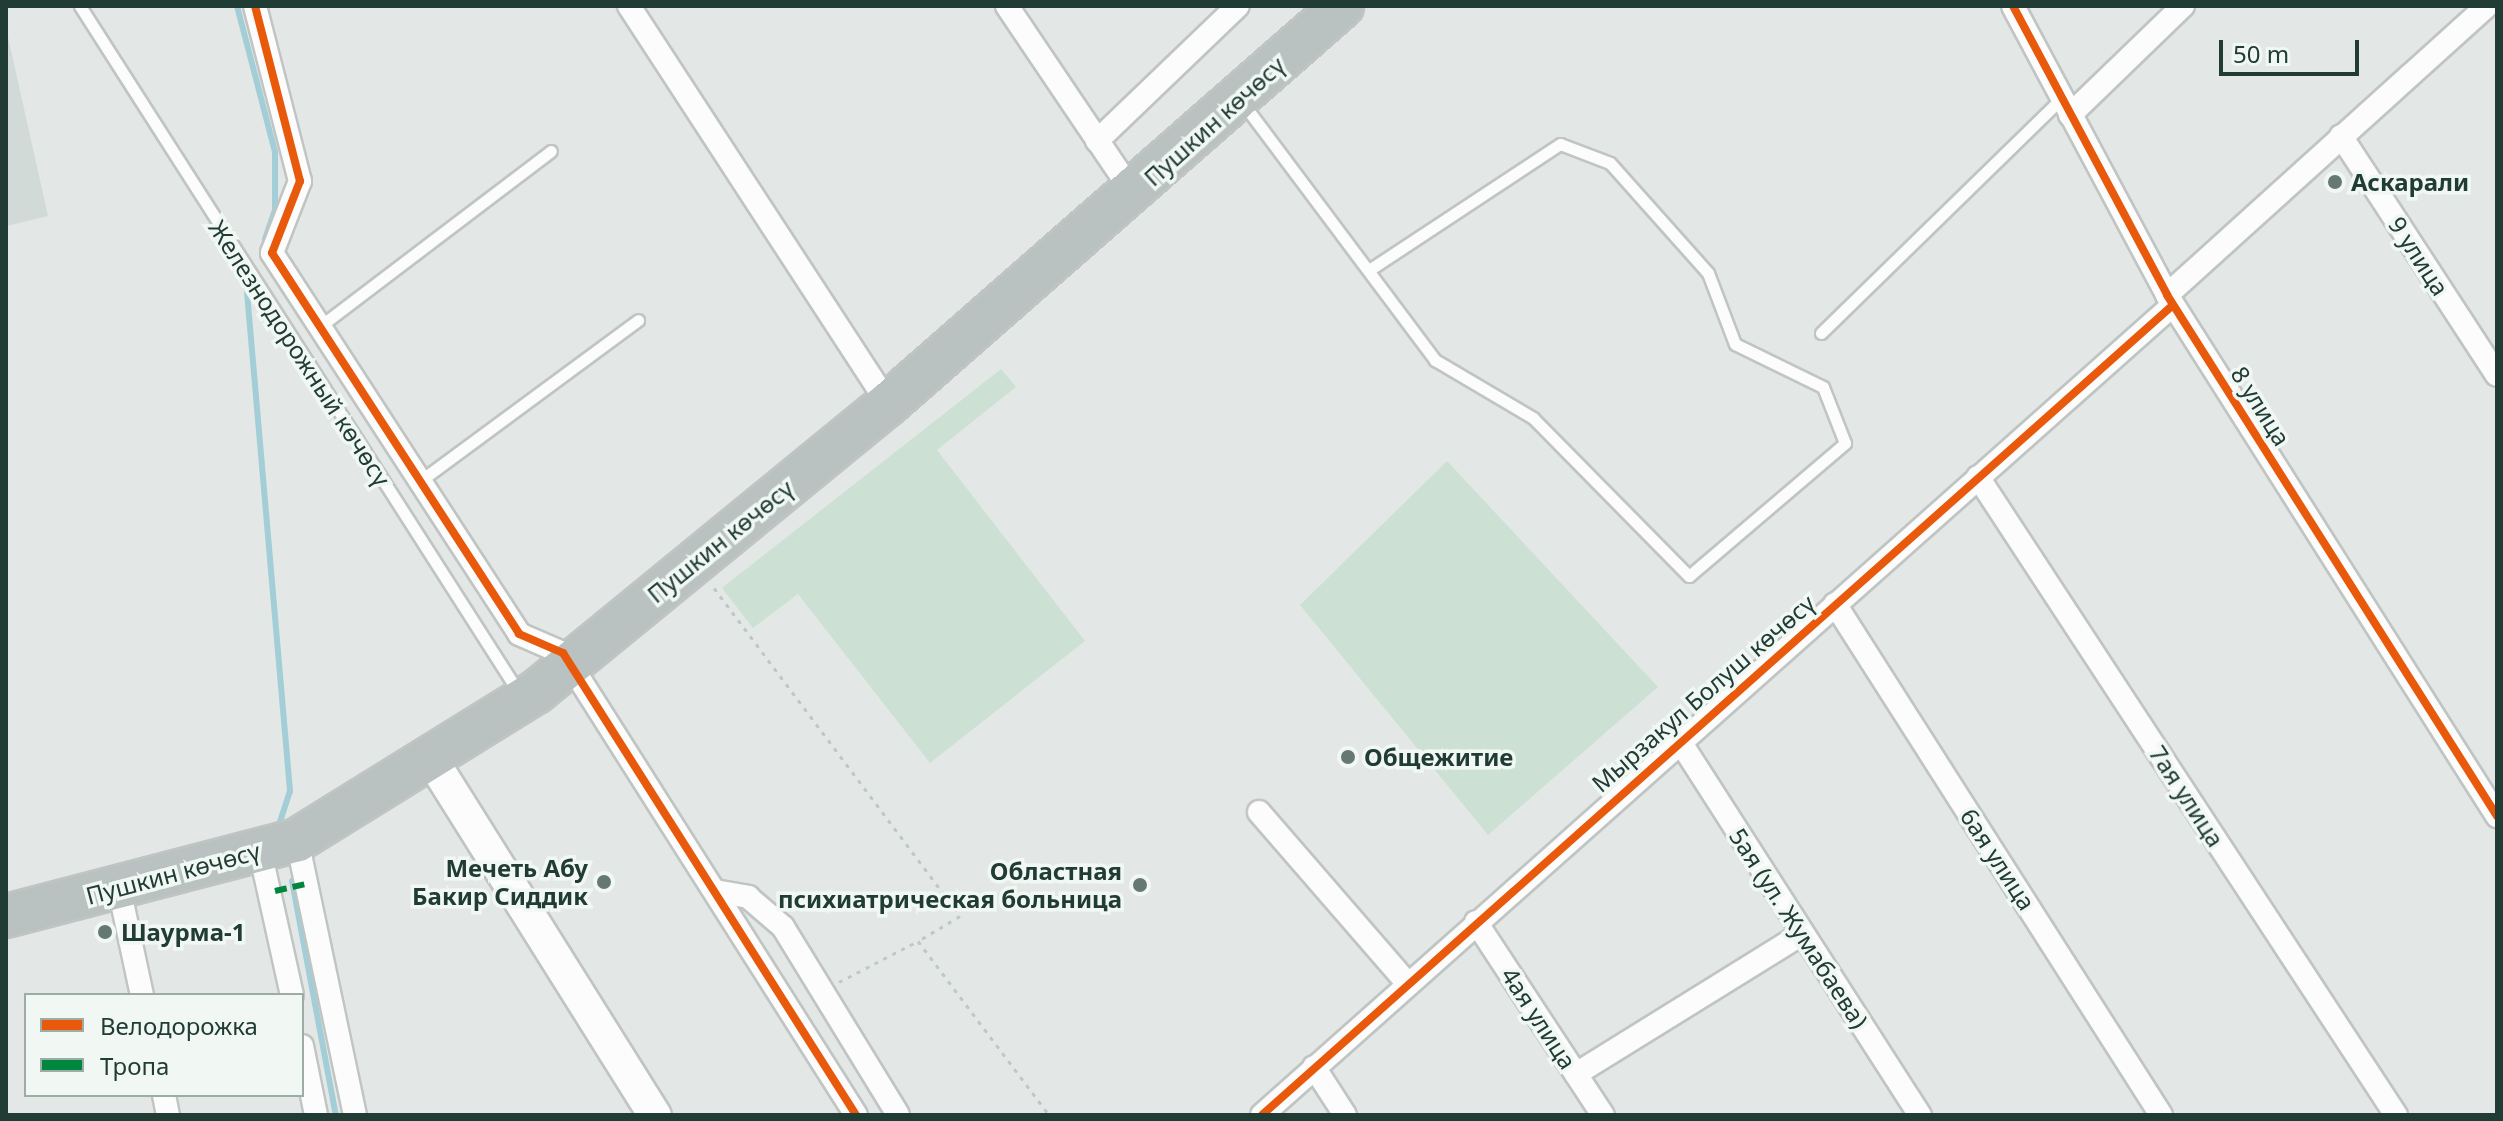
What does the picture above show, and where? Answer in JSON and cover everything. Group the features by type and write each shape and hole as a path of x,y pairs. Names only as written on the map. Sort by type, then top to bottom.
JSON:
{"highway":[{"name":"Пушкин көчөсү","path":"6,916 278,846 522,699 888,404 1133,193 1342,6"}],"street":[{"path":"255,6 300,181 272,253 519,634 546,641 568,663 856,1115"},
{"path":"629,6 888,404"},
{"path":"1007,6 1133,193"},
{"path":"1097,141 1238,6"},
{"name":"8 улица","path":"2013,6 2170,300 2497,816"},
{"path":"2066,106 2183,6"},
{"name":"Мырзакул Болуш көчөсү","path":"1262,1115 1679,740 1978,477 2170,300 2341,136 2487,6"},
{"name":"9 улица","path":"2341,136 2497,375"},
{"name":"7ая улица","path":"1978,477 2396,1115"},
{"name":"6ая улица","path":"1835,604 2161,1115"},
{"name":"5ая (ул. Жумабаева)","path":"1679,740 1918,1114"},
{"path":"430,757 655,1115"},
{"path":"1259,812 1407,983"},
{"path":"278,846 292,993"},
{"path":"278,846 355,1115"},
{"path":"119,888 142,993"},
{"path":"715,891 748,897 783,927 898,1115"},
{"name":"4ая улица","path":"1476,922 1603,1115"},
{"path":"1576,1074 1802,934"},
{"path":"304,1056 316,1115"},
{"path":"1314,1067 1345,1115"}],"lane":[{"name":"Железнодорожный көчөсү","path":"80,6 522,699"},
{"path":"1239,98 1435,360 1533,418 1689,576 1845,443 1823,387 1735,344 1708,273 1610,163 1560,144 1369,270"},
{"path":"1821,333 2066,106"},
{"path":"319,327 551,151"},
{"path":"420,481 638,320"}],"path":[{"path":"694,563 960,916 824,990"},
{"path":"918,941 1049,1115"}],"shaded area":[{"path":"6,28 48,216 6,226"}],"green space":[{"path":"1001,369 1016,387 937,450 1085,641 930,763 798,594 753,628 722,588"},
{"path":"1447,461 1658,687 1488,835 1300,605"}],"waterway":[{"path":"237,6 275,152 275,210 265,239"},
{"path":"245,269 290,791 280,822"},
{"path":"292,881 336,1115"}],"marked path":[{"path":"275,891 306,884"}],"cycle path":[{"path":"255,6 300,181 272,253 519,634 563,653 856,1115"},
{"path":"2013,6 2167,295 2497,816"},
{"path":"1262,1115 2173,305"}],"place":[{"name":"Аскарали","path":"2335,182"},
{"name":"Общежитие","path":"1348,757"},
{"name":"Мечеть Абу Бакир Сиддик","path":"604,882"},
{"name":"Областная психиатрическая больница","path":"1140,885"},
{"name":"Шаурма-1","path":"105,932"}]}
